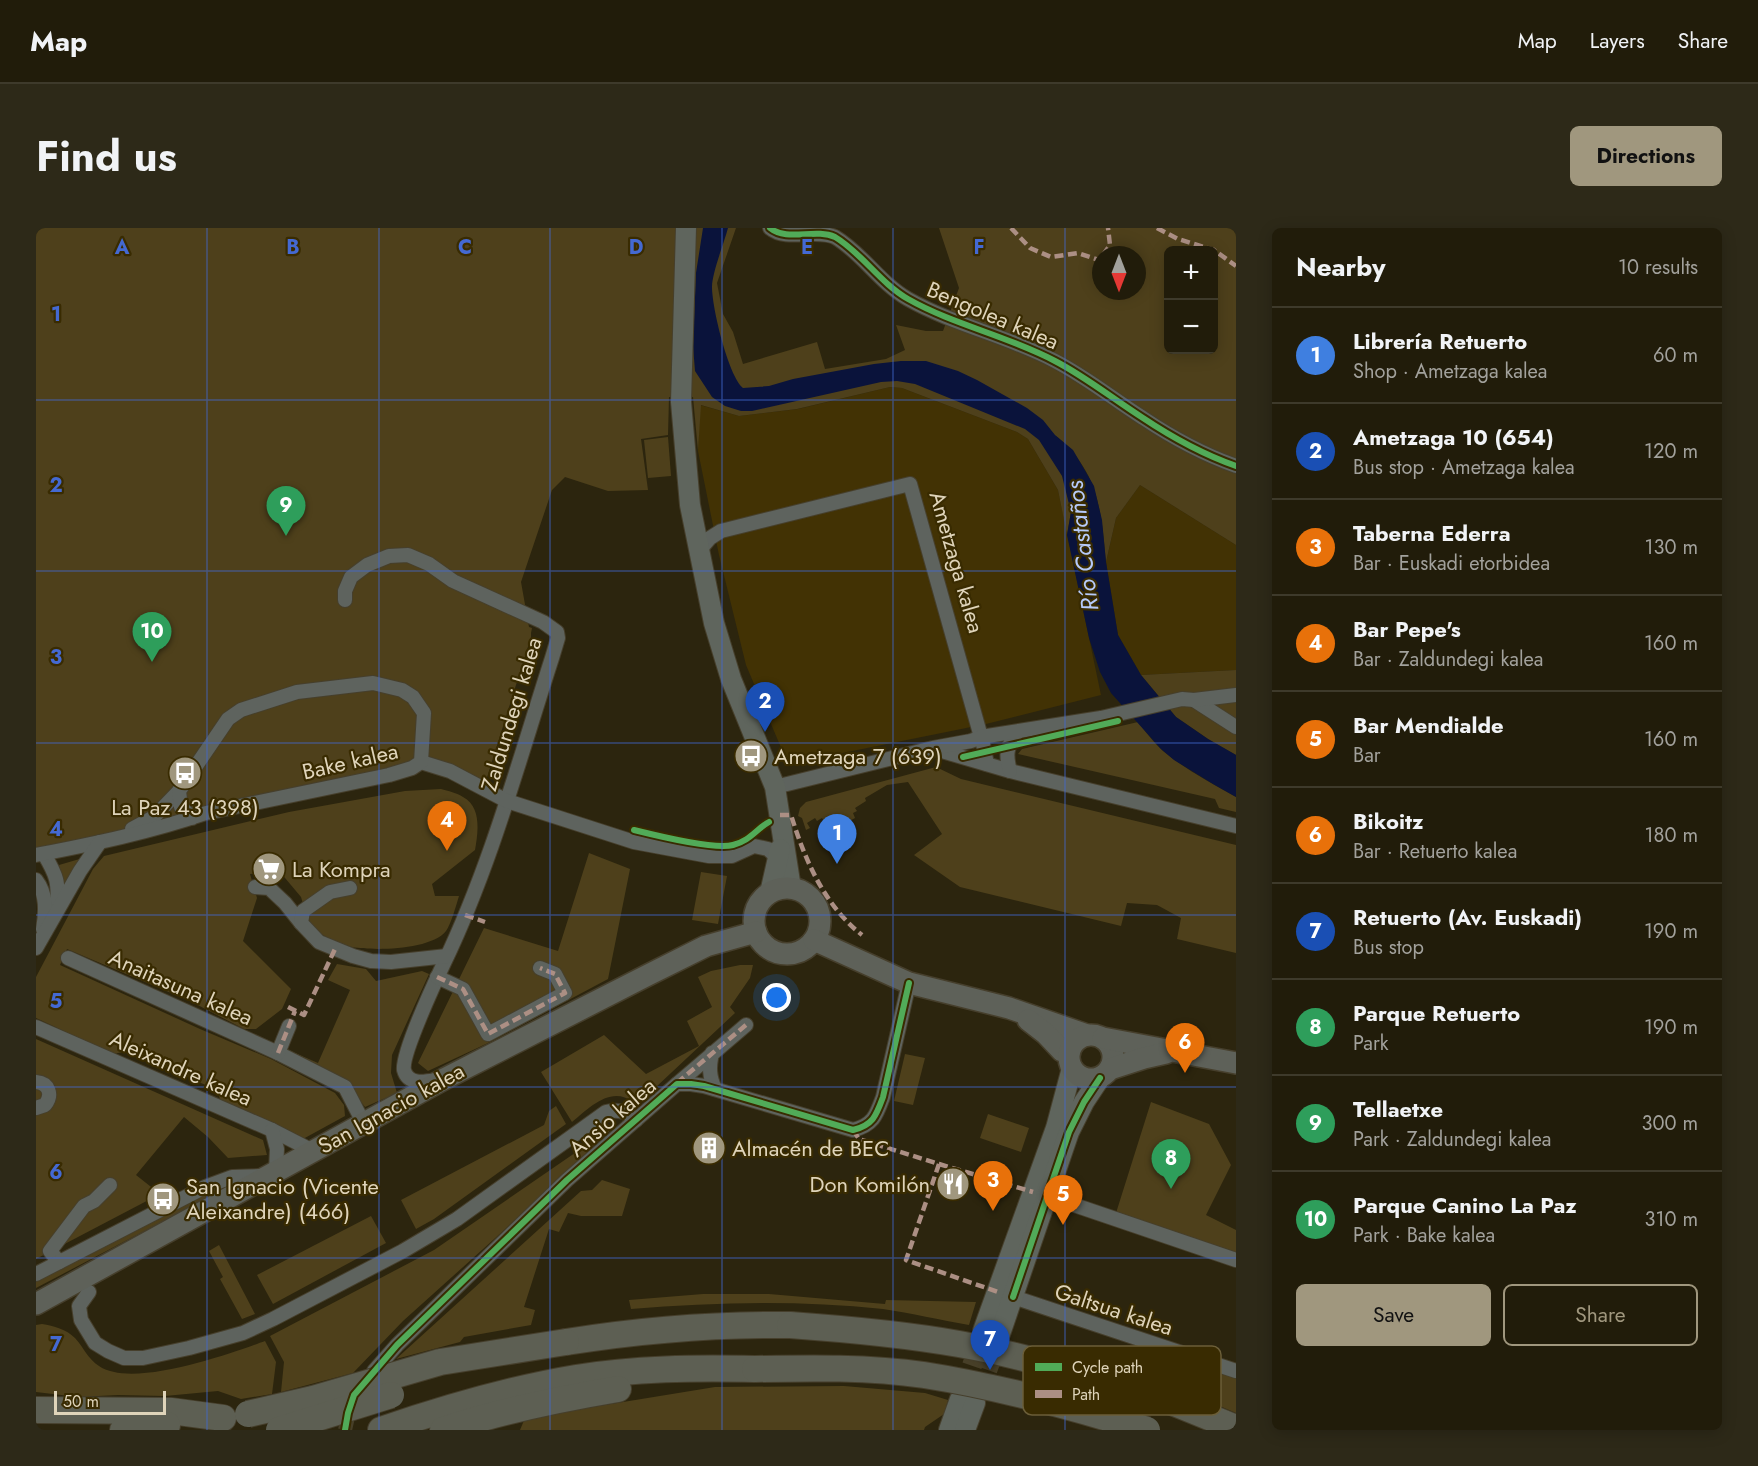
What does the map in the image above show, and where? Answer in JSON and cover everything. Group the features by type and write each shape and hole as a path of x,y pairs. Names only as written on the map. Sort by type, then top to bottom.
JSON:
{"highway":[{"path":"123,1430 248,1414 313,1399 440,1362 566,1341 651,1330 744,1324 790,1325 899,1335 959,1344 1023,1359"},
{"path":"279,1430 566,1341"},
{"path":"443,1430 510,1410 559,1399 755,1369"},
{"path":"381,1430 519,1389 578,1377 644,1370 841,1369 923,1375 1023,1395"},
{"path":"36,1410 171,1411 223,1418"},
{"path":"1096,1415 1147,1430"},
{"path":"1204,1415 1236,1428"}],"main road":[{"path":"791,888 812,899 818,909 819,930 814,940 805,949 782,954 762,942 756,932 754,919 759,904 770,893 791,888"},
{"name":"San Ignacio kalea","path":"36,1304 446,1078 706,946 756,932"},
{"path":"814,940 909,983 1010,1008 1095,1037 1108,1043 1113,1056 1105,1073"},
{"path":"1010,1008 1046,1034 1070,1061 1076,1074 1087,1079 1144,1058 1176,1051"},
{"path":"1070,1061 1073,1043 1095,1037 1236,1063"}],"street":[{"path":"686,228 681,402 684,454 693,523 714,623 731,680 775,787 791,888"},
{"name":"Bengolea kalea","path":"770,228 774,232 785,234 824,231 836,237 907,298 1058,362 1144,419 1207,454 1236,466"},
{"name":"Ametzaga kalea","path":"698,552 710,537 721,531 910,484 976,739"},
{"name":"Ametzaga kalea","path":"693,523 702,528 721,531"},
{"name":"Zaldundegi kalea","path":"345,600 345,591 351,577 367,565 389,556 408,555 429,564 453,581 543,622 557,632 558,638 507,801 470,904 413,1034 406,1057 404,1069 410,1079 420,1083 446,1078"},
{"name":"Bake kalea","path":"40,855 116,838 206,813 399,773 421,762 424,713 412,697 402,690 373,683 297,693 241,710 228,719 179,791 154,817 116,838"},
{"path":"775,787 976,739 1101,718 1188,699 1236,695"},
{"path":"1188,699 1236,727"},
{"path":"1010,771 1006,757 1009,744 1017,732"},
{"path":"971,760 976,739"},
{"path":"976,739 987,764"},
{"path":"933,748 1010,771 1236,826"},
{"path":"421,762 450,771 507,801 634,842 709,856 732,856 754,846 768,849 779,859"},
{"path":"179,791 181,807 192,818"},
{"path":"770,893 779,859 782,834"},
{"path":"39,944 57,909 100,842"},
{"path":"40,855 56,873 57,909"},
{"path":"39,944 46,915 44,896 37,881 40,855"},
{"path":"255,887 269,888 319,942 352,956 391,963 447,956"},
{"path":"301,923 303,911 330,892 350,888"},
{"name":"Anaitasuna kalea","path":"68,958 278,1053 345,1087 364,1124"},
{"path":"437,977 463,989 488,1034 565,993 555,974 540,968"},
{"name":"Ansio kalea","path":"374,1371 397,1345 567,1180 677,1084 691,1084 715,1089 853,1130 866,1126 877,1114 883,1097 909,983"},
{"path":"677,1084 746,1024"},
{"path":"278,1053 289,1026"},
{"name":"Aleixandre kalea","path":"36,1027 272,1130 278,1149 272,1173"},
{"path":"712,1053 709,1064 710,1077 715,1089"},
{"path":"1070,1061 1065,1096 1056,1128 1040,1194 1013,1297 992,1333 1040,1194 1076,1118 1105,1073"},
{"path":"36,1082 45,1084 49,1097 45,1105 36,1108"},
{"path":"89,1292 80,1306 81,1320 95,1342 124,1358 143,1358 243,1333 403,1251 458,1219 606,1112 621,1111 630,1114 636,1120"},
{"path":"272,1130 313,1151"},
{"path":"36,1274 205,1187 232,1177 272,1173"},
{"path":"58,1262 50,1251 84,1206 94,1201 110,1185"},
{"path":"1040,1194 1236,1260"},
{"name":"Galtsua kalea","path":"1013,1297 1161,1346"},
{"name":"Galtsua kalea","path":"1221,1366 1236,1371"},
{"path":"965,1429 968,1401"}],"shaded area":[{"path":"36,228 736,228 717,283 723,314 733,332 743,364 817,342 825,369 886,359 905,350 896,325 926,331 943,331 959,288 939,228 1236,228 1236,545 1140,485 1116,518 1106,562 1102,525 1095,493 1081,464 1056,436 1071,512 1067,535 1058,490 1028,439 1017,432 902,388 890,387 797,409 739,416 701,405 698,451 693,397 669,397 668,435 641,439 648,490 608,491 565,477 552,490 521,582 529,627 532,628 531,637 485,784 412,768 36,855"},
{"path":"890,387 902,388 1017,432 1028,439 1058,490 1101,695 986,724 788,764 746,665 719,555 698,451 700,405 739,416 798,409"},
{"path":"668,437 671,476 648,478 644,440"},
{"path":"1140,485 1236,545 1236,670 1141,675 1118,635 1106,562 1116,518"},
{"path":"1236,670 1236,755 1176,717 1141,675"},
{"path":"1138,722 1171,758 1236,797 1236,812 1219,808 1215,799 1018,754 1022,749"},
{"path":"936,767 961,779 1236,845 1236,953 1177,939 1181,918 1157,905 1127,903 1121,926 960,887 914,855 942,834 908,782 887,785 865,798 866,801 855,808 857,811 853,813 855,818 846,823 844,819 827,826 822,818 817,821 815,818 807,823 810,828 806,830 802,818 798,816 800,808 806,802"},
{"path":"441,789 458,794 469,801 476,814 477,836 475,850 432,884 435,896 459,896 446,931 428,942 387,949 352,947 341,943 310,927 301,897 280,872 250,874 257,898 243,941 291,989 282,1009 256,1029 244,1029 190,1001 67,949 60,965 271,1059 335,1093 344,1105 345,1116 303,1139 221,1102 217,1090 128,1051 113,1054 36,1018 36,977 93,869 104,856 289,812 405,791"},
{"path":"589,853 630,869 608,979 486,1044 428,1071 418,1063 484,928 558,951"},
{"path":"83,858 64,890 59,865"},
{"path":"701,872 727,876 718,924 692,920"},
{"path":"337,964 366,969 376,981 422,971 429,974 392,1055 391,1073 397,1093 365,1107 348,1085 298,1061 295,1053 318,1063 350,990 328,980"},
{"path":"740,965 753,965 750,978 730,1007 735,1013 640,1102 633,1102 625,1097 609,1097 593,1105 572,1122 541,1072 604,1035 646,1074 699,1046 687,1021 712,1007 698,977 711,971"},
{"path":"36,1039 263,1140 267,1155 228,1158 184,1117 136,1175 160,1194 36,1259"},
{"path":"905,1054 925,1058 913,1105 894,1101"},
{"path":"1151,1102 1209,1124 1231,1165 1206,1215 1236,1230 1236,1252 1116,1213"},
{"path":"556,1106 566,1124 434,1219 416,1229 401,1200 544,1125 549,1111"},
{"path":"988,1114 1029,1128 1021,1152 980,1138"},
{"path":"617,1124 403,1321 353,1373 281,1392 284,1362 270,1336 434,1250"},
{"path":"602,1180 630,1189 622,1216 581,1216 568,1213 559,1232 549,1229 524,1307 535,1310 531,1325 464,1337 460,1342 396,1359 581,1191 592,1190"},
{"path":"238,1183 36,1288 36,1278 210,1191"},
{"path":"371,1216 386,1243 273,1304 257,1275"},
{"path":"219,1245 255,1314 242,1319 220,1279 223,1277 209,1251"},
{"path":"703,1294 769,1294 885,1304 886,1300 976,1302 969,1325 883,1309 851,1306 757,1303 631,1309 629,1300"},
{"path":"42,1324 68,1332 99,1366 114,1372 134,1374 157,1372 205,1361 265,1341 276,1362 272,1394 241,1399 218,1391 165,1396 78,1397 36,1392 36,1325"},
{"path":"1221,1369 1236,1374 1236,1413 1221,1407"},
{"path":"844,1386 925,1393 948,1400 944,1414 924,1430 520,1430 525,1418 715,1387"}],"water":[{"name":"Río Castaños","path":"703,228 728,228 712,287 718,324 727,356 737,381 743,388 769,386 793,379 874,364 926,361 958,371 1027,408 1043,420 1055,435 1073,450 1094,486 1102,520 1106,562 1118,635 1141,675 1176,717 1236,755 1236,797 1174,760 1161,749 1111,693 1100,672 1089,638 1067,535 1071,512 1062,476 1039,440 1025,429 915,384 897,381 881,382 752,411 741,411 725,406 712,397 695,371 693,346 696,273"}],"tunnel":[{"path":"962,1394 982,1337"},
{"path":"977,1398 999,1338"},
{"path":"345,1430 351,1404"}],"marked path":[{"path":"1011,228 1030,248 1051,257 1078,253 1092,258"},
{"path":"1108,228 1109,246"},
{"path":"1157,228 1178,239 1214,250 1236,266"},
{"path":"780,815 791,815 818,881 837,910 862,935"},
{"path":"465,915 485,922"},
{"path":"288,1007 304,1015 335,949"},
{"path":"437,977 463,989 488,1034 565,993 555,974 540,968"},
{"path":"278,1053 295,1011"},
{"path":"677,1083 746,1025"},
{"path":"853,1130 859,1139 939,1164 906,1260 998,1292"},
{"path":"939,1164 1033,1192"}],"cycle path":[{"path":"770,228 785,234 819,234 835,237 908,299 1055,361 1165,432 1200,451 1236,466"},
{"path":"963,757 1118,721"},
{"path":"634,830 684,841 724,846 744,840 769,822"},
{"path":"345,1430 354,1395 397,1345 567,1180 677,1084 704,1086 853,1130 869,1122 876,1114 883,1097 909,983"},
{"path":"1013,1297 1069,1132 1084,1102 1100,1078"}],"place":[{"name":"Tellaetxe","path":"286,536"},
{"name":"Parque Canino La Paz","path":"152,662"},
{"name":"Ametzaga 10 (654)","path":"765,732"},
{"name":"Ametzaga 7 (639)","path":"751,756"},
{"name":"La Paz 43 (398)","path":"185,773"},
{"name":"Bar Pepe's","path":"447,851"},
{"name":"Librería Retuerto","path":"837,864"},
{"name":"La Kompra","path":"269,869"},
{"name":"Bikoitz","path":"1185,1073"},
{"name":"Almacén de BEC","path":"709,1148"},
{"name":"Don Komilón","path":"953,1184"},
{"name":"Parque Retuerto","path":"1171,1189"},
{"name":"San Ignacio (Vicente Aleixandre) (466)","path":"163,1199"},
{"name":"Taberna Ederra","path":"993,1211"},
{"name":"Bar Mendialde","path":"1063,1225"},
{"name":"Retuerto (Av. Euskadi)","path":"990,1370"}]}
